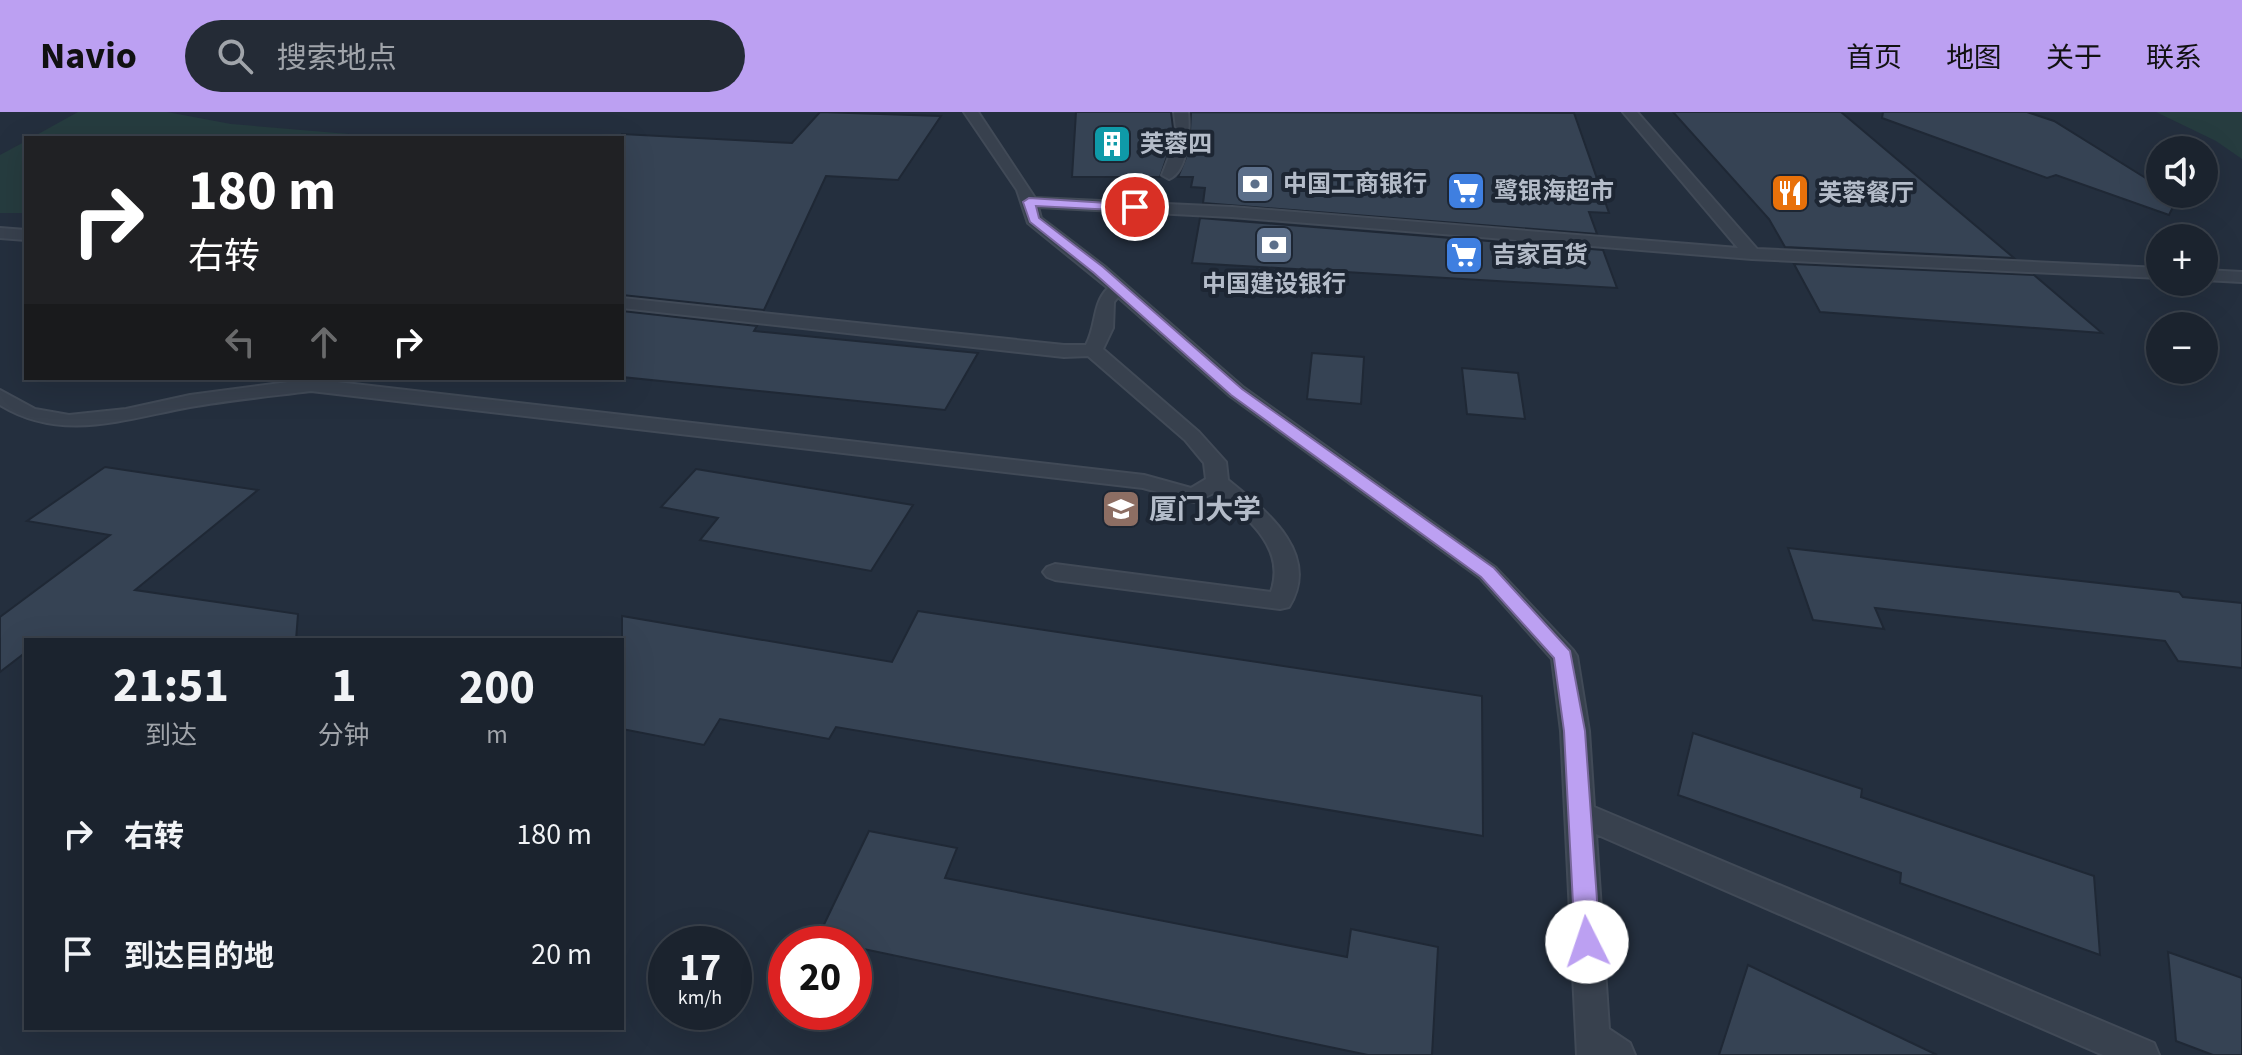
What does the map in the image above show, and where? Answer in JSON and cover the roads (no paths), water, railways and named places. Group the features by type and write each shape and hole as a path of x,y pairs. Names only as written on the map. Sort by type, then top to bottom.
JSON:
{"lane":[{"path":"971,112 1025,190 1034,220 1118,287 1237,392 1488,573 1564,656 1575,731 1602,1049"},
{"path":"1169,175 1184,136 1181,112"},
{"path":"1630,112 1752,254"},
{"path":"1029,202 1232,212 1752,254 2146,272"},
{"path":"0,233 24,235"},
{"path":"2218,276 2242,277"},
{"path":"1093,350 1104,328 1105,301 1118,287"},
{"path":"624,303 1064,351 1093,350 1192,436 1215,462 1217,482 1263,519 1288,557 1289,583 1280,601 1055,572"},
{"path":"0,396 29,414 69,421 126,415 190,401 311,385 1144,482 1194,495 1217,482"},
{"path":"1580,814 2142,1055"}],"place":[{"name":"芙蓉四","path":"1112,144"},
{"name":"中国工商银行","path":"1255,184"},
{"name":"鹭银海超市","path":"1466,191"},
{"name":"芙蓉餐厅","path":"1790,193"},
{"name":"中国建设银行","path":"1274,245"},
{"name":"吉家百货","path":"1464,255"},
{"name":"厦门大学","path":"1121,509"}]}
